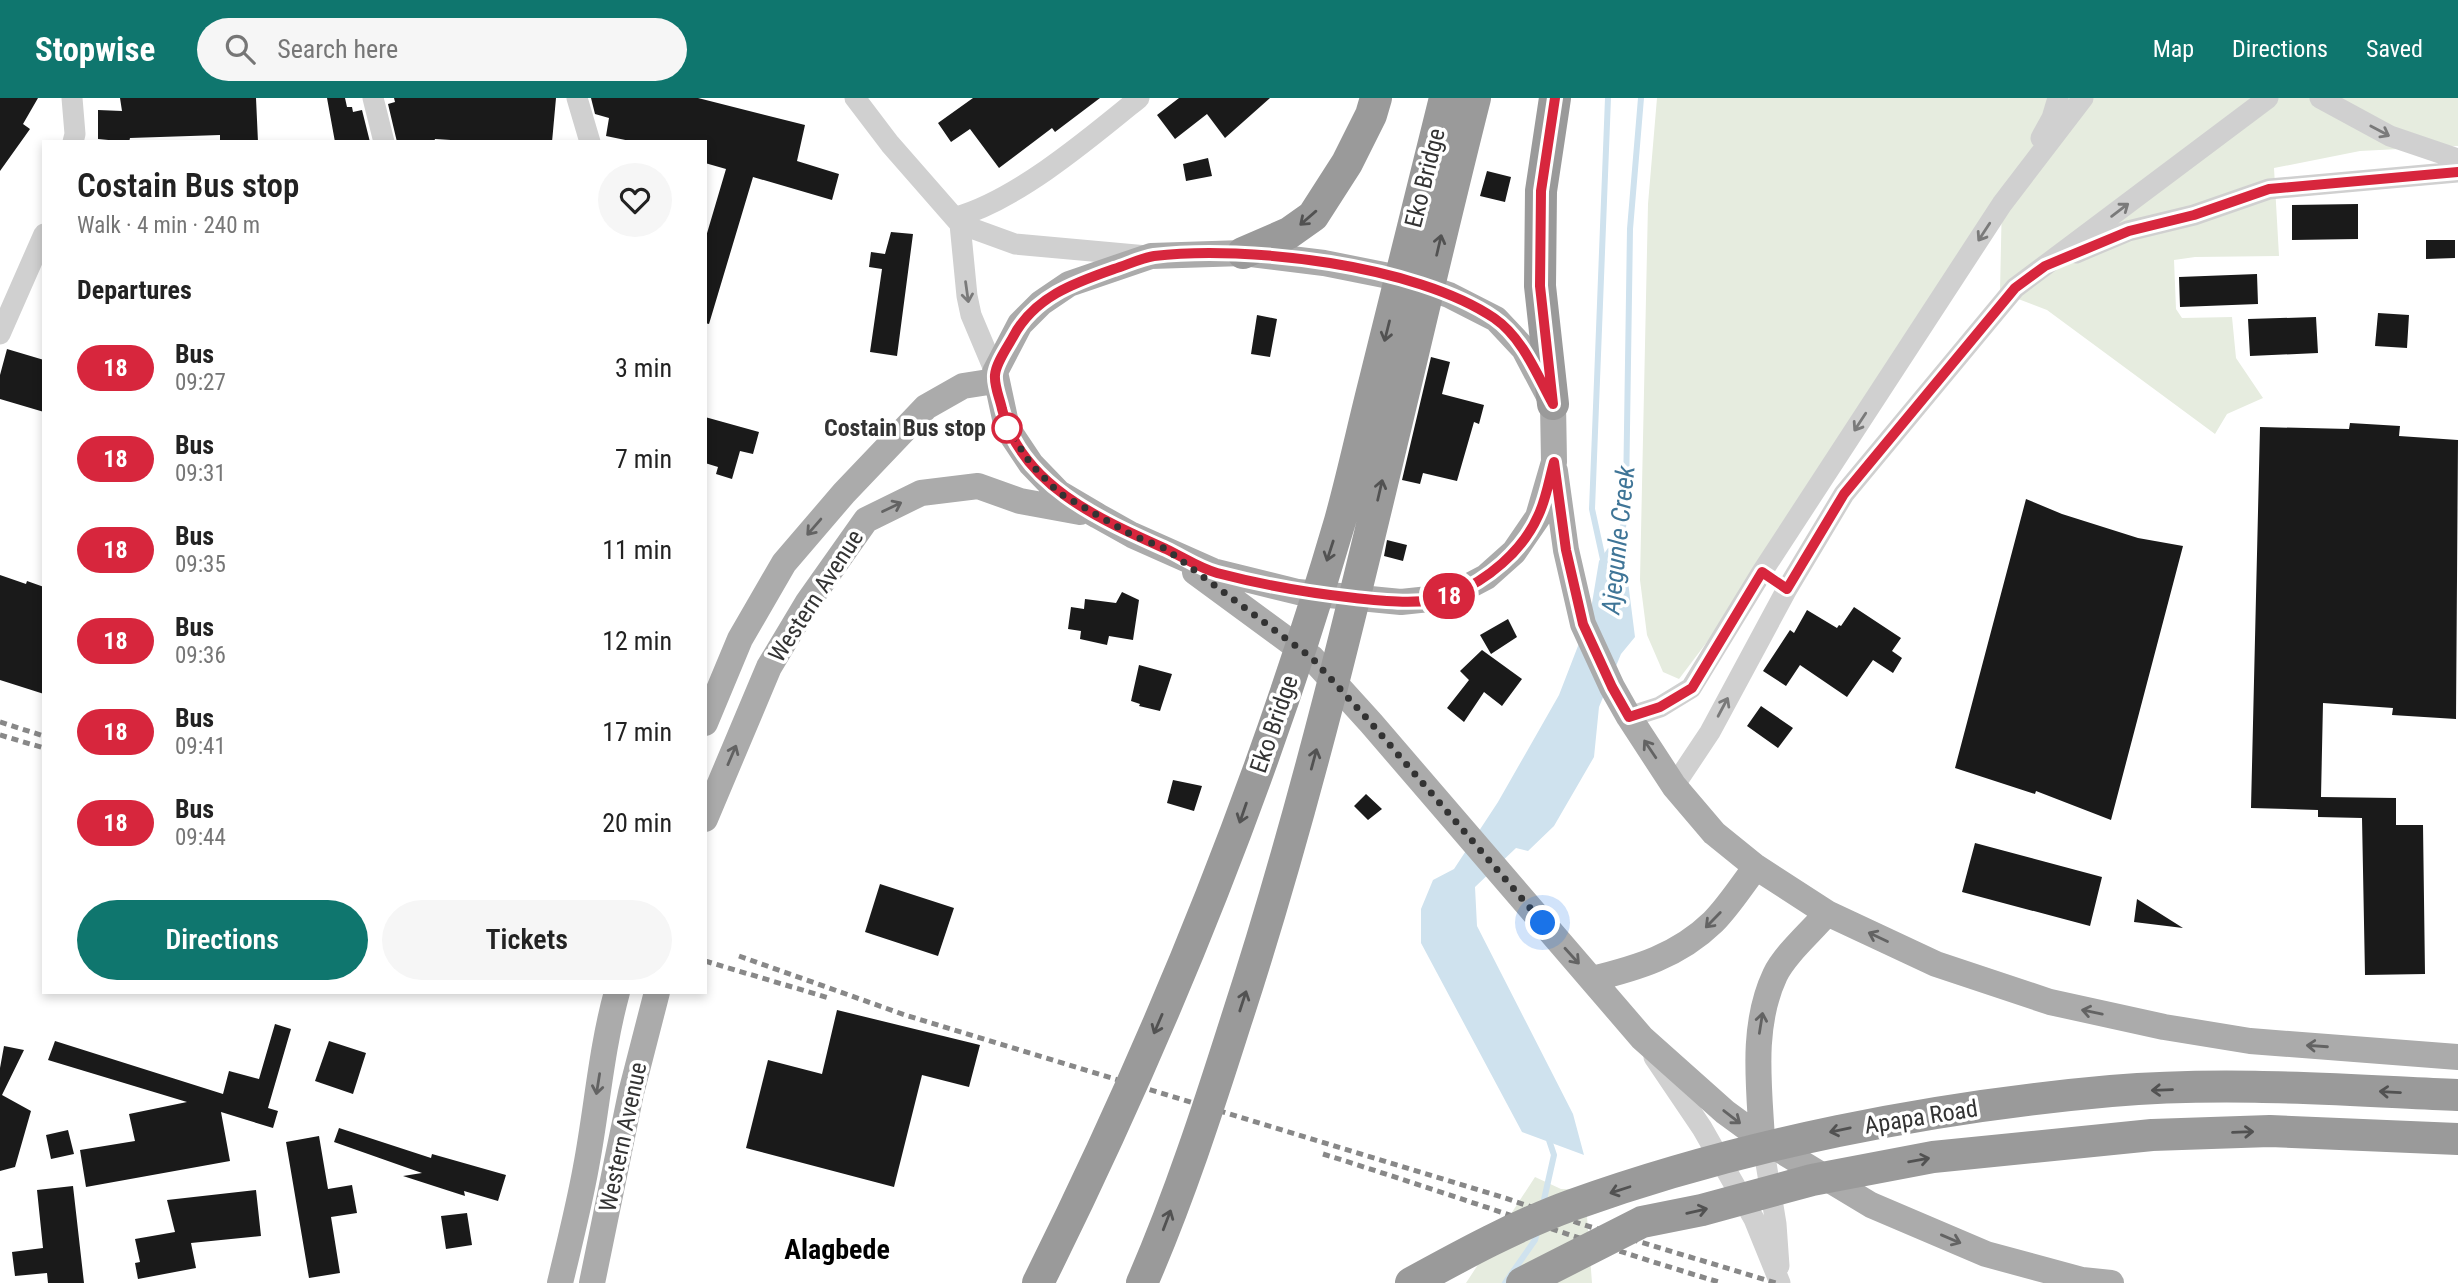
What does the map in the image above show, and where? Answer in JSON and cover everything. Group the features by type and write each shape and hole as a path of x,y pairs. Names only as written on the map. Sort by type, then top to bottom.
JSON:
{"highway":[{"name":"Eko Bridge","path":"1038,1283 1095,1168 1156,1029 1231,848 1281,704 1340,520 1445,98"},
{"name":"Eko Bridge","path":"1142,1283 1186,1170 1274,906 1323,725 1475,98"},
{"path":"1553,404 1540,286 1541,191 1555,98"},
{"path":"1243,253 1289,233 1313,216 1347,163 1373,107"},
{"name":"Apapa Road","path":"1411,1283 1463,1254 1570,1206 1700,1165 1845,1129 1990,1106 2112,1091 2268,1086 2458,1095"},
{"name":"Apapa Road","path":"1522,1283 1642,1222 1702,1210 1812,1180 1933,1157 2152,1135 2270,1132 2458,1139"}],"main road":[{"path":"1554,462 1538,517 1514,552 1486,577 1448,597 1401,602 1298,592 1213,572 1132,535 1059,493 1031,464 1007,428 995,376 1020,324 1041,303 1069,284 1151,257 1243,253 1324,263 1399,278 1449,295 1496,319 1524,349 1553,404 1554,462 1566,550 1583,624 1612,687 1674,786 1714,833 1756,867 1827,913 1936,964 2050,1002 2164,1027 2250,1041 2458,1057"},
{"name":"Western Avenue","path":"707,718 740,639 783,563 844,493 926,407 963,386 995,376"},
{"name":"Western Avenue","path":"707,814 769,667 808,602 866,520 921,493 978,486 1020,501 1098,516"},
{"path":"1166,549 1312,658 1642,1038 1725,1112 1762,1139 1871,1205 1986,1254 2082,1280 2111,1283"},
{"path":"1592,979 1640,967 1682,946 1713,922 1756,867"},
{"path":"1762,1139 1758,1043 1764,1007 1776,973 1827,913"},
{"name":"Western Avenue","path":"592,1283 645,1033 656,994"},
{"name":"Western Avenue","path":"560,1283 586,1167 614,1004"}],"street":[{"path":"72,98 74,140"},
{"path":"373,98 384,140"},
{"path":"577,98 589,140"},
{"path":"855,98 890,144 958,221 1015,244 1151,257"},
{"path":"958,221 1042,172 1139,98"},
{"path":"1629,717 1660,707 1692,688 1762,572 2002,204 2052,118 2057,98"},
{"path":"2002,204 2083,98"},
{"path":"1674,786 1710,732 1787,589 1844,494 2015,288 2268,98"},
{"path":"2320,98 2390,136 2458,159"},
{"path":"2045,266 2129,231 2194,215 2269,189 2458,172"},
{"path":"958,221 971,316 995,376"},
{"path":"1,324 42,238"},
{"path":"1762,572 1787,589"},
{"path":"1642,1038 1702,1128 1754,1219 1781,1283"},
{"path":"1762,1139 1776,1224 1781,1283"}],"shaded area":[{"path":"1657,98 2458,98 2458,146 2360,151 2274,168 2279,256 2195,257 2174,260 2176,309 2182,318 2232,317 2236,358 2263,398 2227,414 2215,434 2047,310 2000,292 2002,198 1738,601 1679,679 1663,672 1647,635 1640,580 1648,204"},
{"path":"1535,1177 1561,1189 1585,1190 1592,1283 1466,1283"}],"water":[{"path":"1608,548 1625,558 1635,637 1621,654 1599,707 1594,757 1554,826 1528,851 1516,848 1475,887 1477,926 1573,1114 1584,1155 1522,1132 1421,943 1421,909 1433,880 1454,869 1498,802 1559,695 1590,615 1599,561"}],"building":[{"path":"0,98 38,98 23,124 30,129 0,171"},
{"path":"120,98 256,98 258,140 220,140 220,135 98,139 98,110 122,111"},
{"path":"327,98 345,98 347,107 352,107 353,112 362,110 370,140 335,140"},
{"path":"394,98 556,98 552,140 397,140 388,104 395,102"},
{"path":"591,98 698,98 805,125 797,161 839,174 832,200 753,177 707,324 707,233 726,169 707,164 707,140 625,140 606,136 609,118 595,114"},
{"path":"973,98 1100,98 1055,132 1052,128 999,168 970,129 951,142 938,123"},
{"path":"1179,98 1270,98 1225,138 1207,114 1175,139 1157,115"},
{"path":"1208,158 1212,176 1186,181 1183,164"},
{"path":"1487,171 1511,177 1505,202 1480,196"},
{"path":"2358,204 2358,239 2292,240 2292,205"},
{"path":"891,232 913,234 897,356 870,352 882,269 869,267 871,252 885,254"},
{"path":"2426,240 2455,240 2455,258 2426,259"},
{"path":"2257,274 2258,304 2180,307 2179,277"},
{"path":"2378,313 2409,315 2407,348 2375,346"},
{"path":"1257,315 1277,319 1270,357 1251,354"},
{"path":"2316,317 2318,353 2250,356 2248,319"},
{"path":"7,349 42,359 42,411 0,399 0,375"},
{"path":"1431,357 1450,362 1442,394 1484,405 1479,424 1474,422 1457,481 1423,473 1420,484 1402,480"},
{"path":"707,418 759,432 753,454 740,451 732,479 716,474 718,467 707,464"},
{"path":"2350,423 2400,426 2399,436 2458,440 2456,719 2392,715 2393,708 2323,703 2321,797 2396,798 2396,825 2423,825 2425,974 2365,975 2362,818 2318,817 2318,810 2251,808 2260,427 2349,429"},
{"path":"2026,499 2062,514 2138,538 2183,546 2111,820 2036,791 2035,794 1955,768"},
{"path":"1387,540 1407,545 1403,561 1384,556"},
{"path":"0,575 42,586 42,693 0,680"},
{"path":"1122,592 1139,600 1133,640 1109,636 1107,645 1080,639 1081,631 1068,629 1071,607 1084,609 1085,599 1116,603"},
{"path":"1854,607 1901,638 1892,651 1902,658 1893,673 1873,660 1847,697 1800,665 1786,686 1763,671 1790,630 1794,633 1807,610 1837,628"},
{"path":"1508,619 1517,637 1491,654 1480,635"},
{"path":"1482,650 1522,679 1502,706 1484,692 1464,722 1447,708 1469,680 1460,671"},
{"path":"1139,665 1172,674 1160,711 1139,706 1140,704 1131,701"},
{"path":"1761,706 1793,728 1778,748 1747,726"},
{"path":"1173,780 1202,786 1194,811 1167,803"},
{"path":"1366,794 1382,809 1368,820 1354,806"},
{"path":"1975,843 2102,877 2090,926 1962,892"},
{"path":"880,884 954,908 938,956 865,932"},
{"path":"2137,899 2183,928 2134,922"},
{"path":"837,1010 980,1045 969,1087 922,1075 894,1187 746,1148 768,1060 822,1074"},
{"path":"275,1024 291,1029 268,1108 278,1111 273,1128 221,1112 230,1161 86,1187 80,1150 135,1141 129,1114 187,1102 48,1060 55,1041 223,1094 229,1071 259,1079"},
{"path":"329,1041 366,1053 353,1094 315,1081"},
{"path":"4,1046 24,1050 2,1095 31,1111 15,1167 0,1171 0,1068"},
{"path":"339,1128 431,1158 432,1154 506,1175 498,1201 464,1191 465,1196 403,1176 422,1173 334,1142"},
{"path":"68,1130 74,1154 51,1159 46,1135"},
{"path":"319,1136 328,1189 352,1185 357,1213 331,1217 340,1273 309,1278 286,1142"},
{"path":"73,1186 84,1283 48,1283 47,1273 15,1276 12,1252 43,1248 37,1190"},
{"path":"256,1190 261,1236 191,1243 196,1268 138,1279 135,1263 140,1262 135,1239 175,1232 167,1200"},
{"path":"467,1213 472,1245 446,1249 441,1216"}],"waterway":[{"path":"1604,564 1592,509 1608,98"},
{"name":"Ajegunle Creek","path":"1620,561 1626,495 1630,229 1641,98"},
{"name":"Ajegunle Creek","path":"1543,1204 1554,1155 1548,1137"},
{"name":"Ajegunle Creek","path":"1505,1283 1535,1240 1538,1229"}],"railway":[{"path":"0,722 42,735"},
{"path":"0,735 42,747"},
{"path":"739,956 905,1015 1776,1283"},
{"path":"707,962 829,998"},
{"path":"1323,1154 1722,1283"}],"bus line":[{"name":"18","path":"1555,98 1541,191 1540,286 1553,404 1524,349 1496,319 1449,295 1399,278 1324,263 1257,253 1197,254 1151,257 1069,284 1041,303 1020,324 995,372 1007,428 1031,464 1059,493 1132,535 1213,572 1298,592 1401,602 1448,597 1486,577 1514,552 1538,517 1554,462 1566,550 1583,624 1629,717 1660,707 1692,688 1762,572 1787,589 1844,494 2015,288 2045,266 2129,231 2194,215 2269,189 2458,172"}],"place":[{"name":"Costain Bus stop","path":"1007,428"}],"district":[{"name":"Alagbede","path":"837,1249"}],"route":[{"path":"1007,428 1031,464 1059,493 1132,535 1166,549 1312,658 1543,923"}]}
